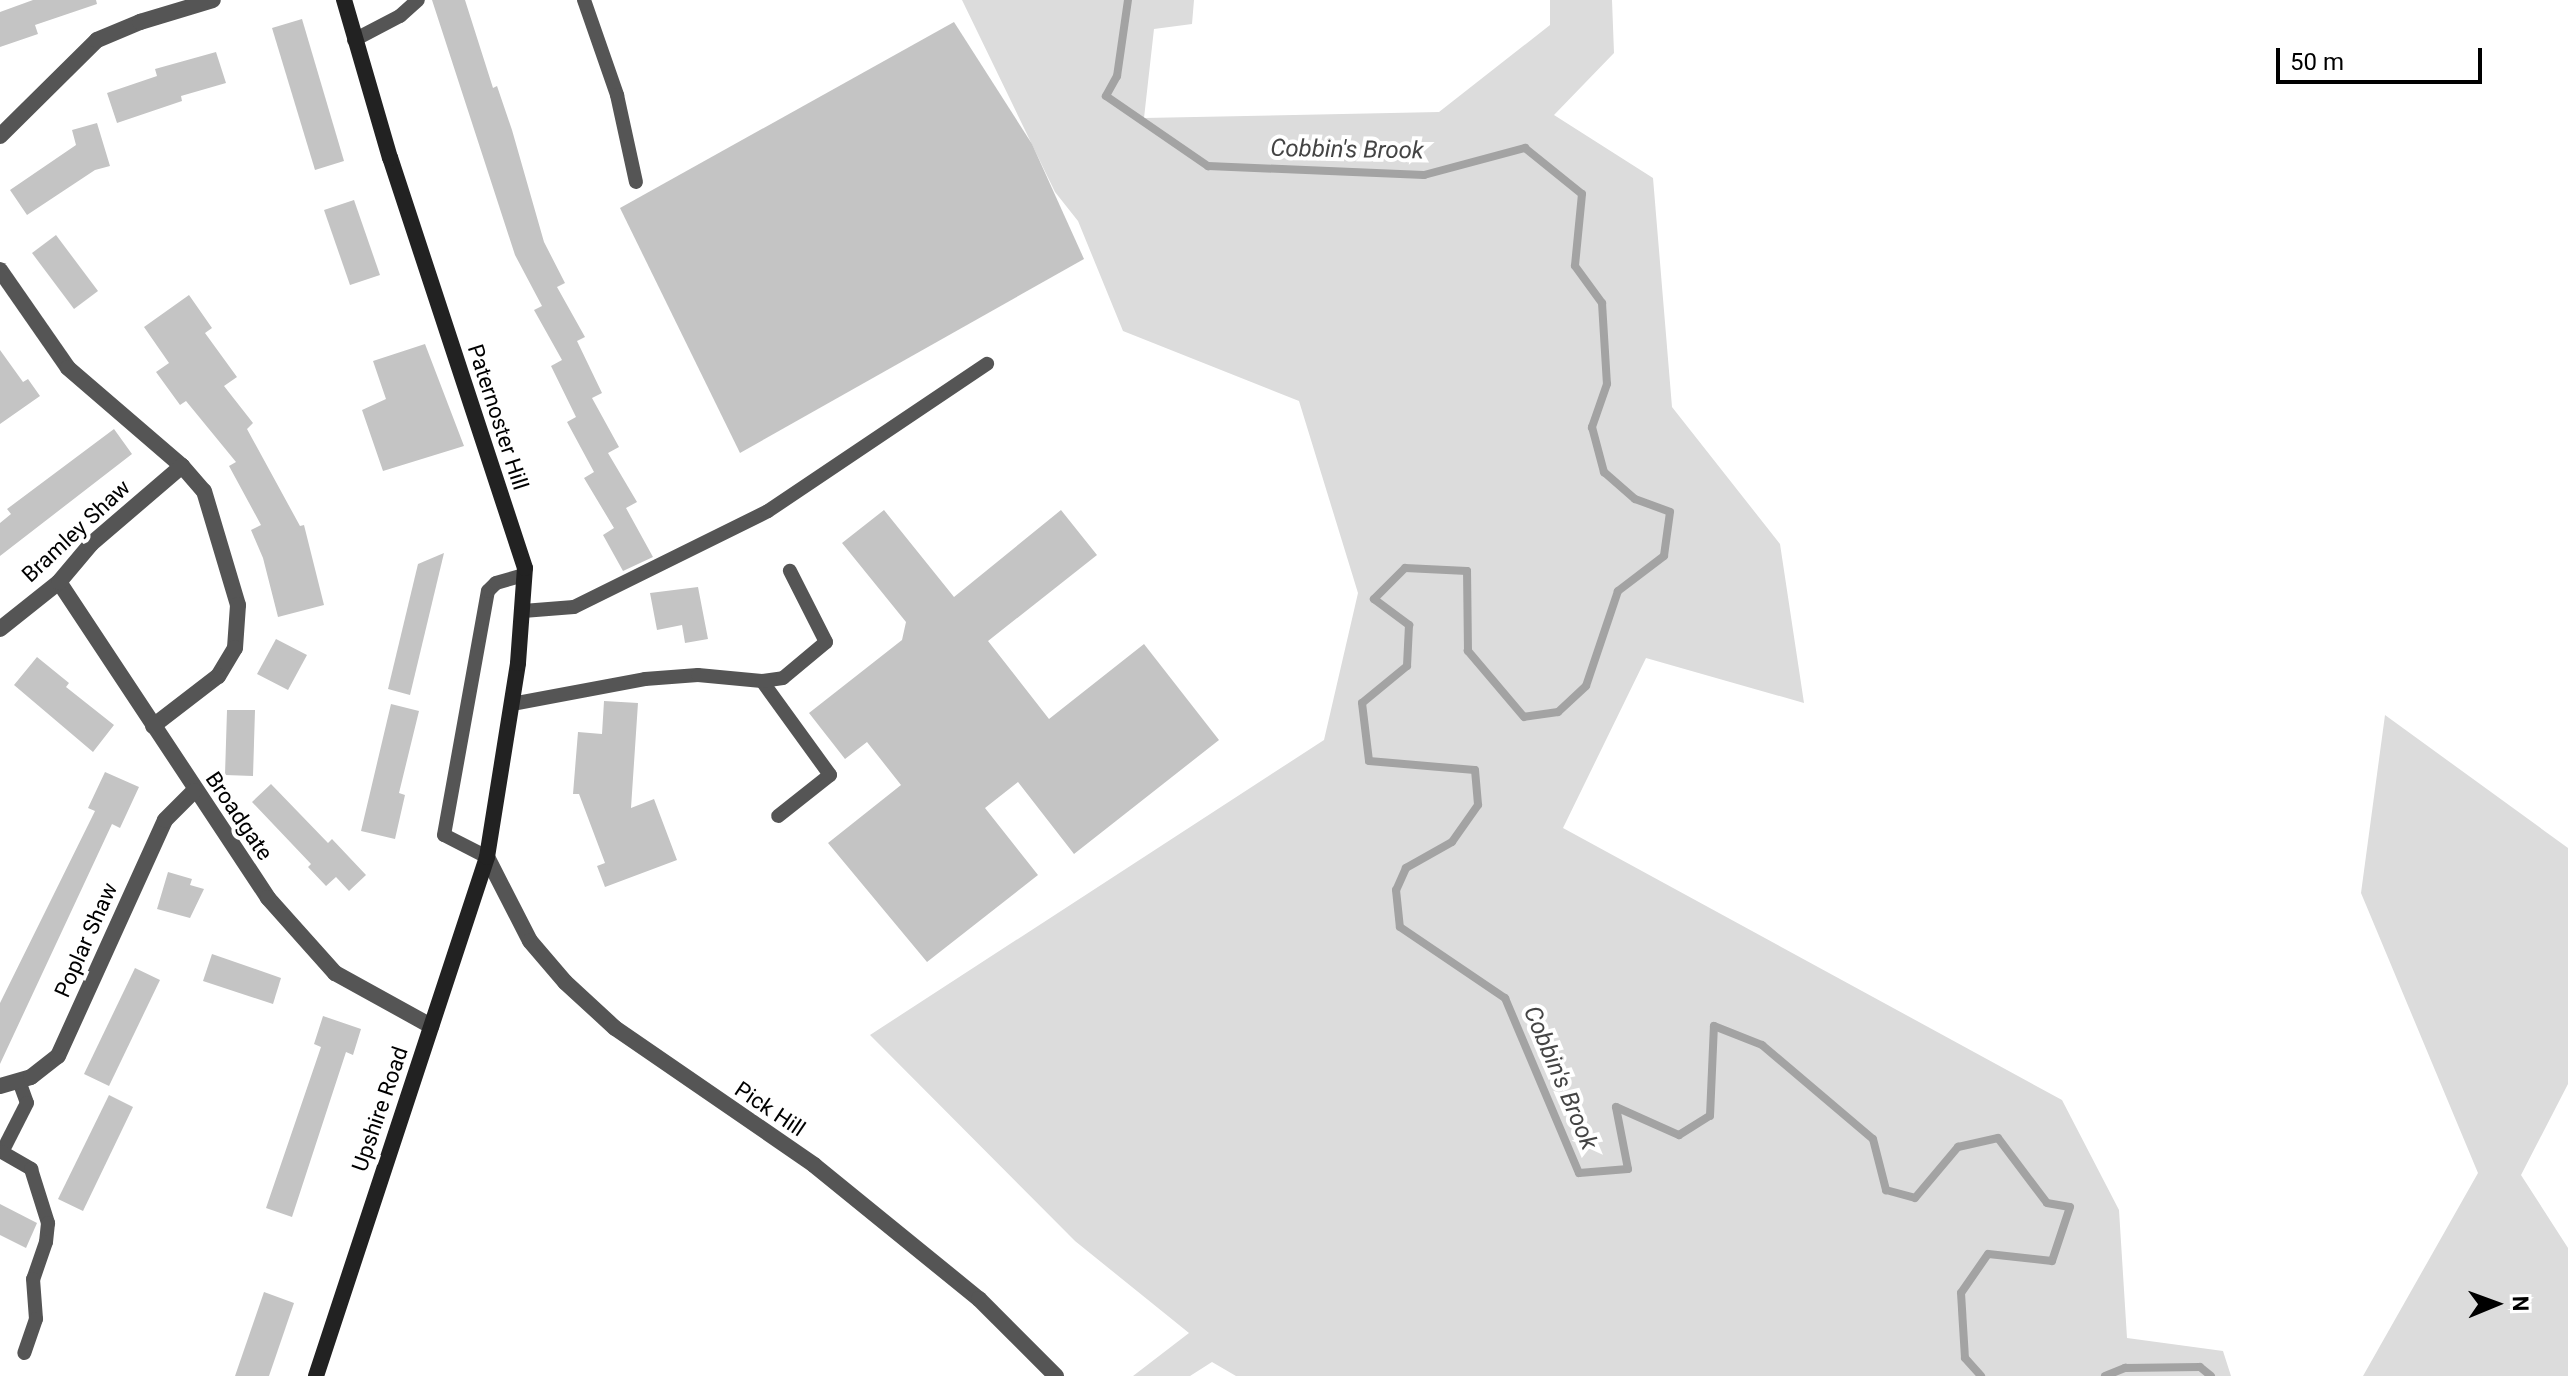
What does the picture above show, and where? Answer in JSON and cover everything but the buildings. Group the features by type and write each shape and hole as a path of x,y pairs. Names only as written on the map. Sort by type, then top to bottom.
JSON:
{"street":[{"path":"0,136 97,40 140,22 213,0"},
{"name":"Paternoster Hill","path":"344,0 354,40 524,575 512,704 487,857"},
{"path":"0,270 68,368 182,466 204,491 238,605 235,648 218,676 153,726"},
{"name":"Bramley Shaw","path":"0,629 59,582 91,544 182,466"},
{"name":"Broadgate","path":"59,582 194,791 268,898 335,973 431,1026"},
{"name":"Poplar Shaw","path":"0,1086 31,1077 58,1056 165,820 194,791"},
{"name":"Upshire Road","path":"316,1376 487,857"},
{"name":"Pick Hill","path":"487,857 530,941 565,982 615,1028 814,1165 979,1299 1056,1376"}],"lane":[{"path":"354,40 400,16 418,0"},
{"path":"584,0 617,95 636,182"},
{"path":"523,611 574,607 768,511 987,364"},
{"path":"512,704 645,679 698,675 762,681 783,678 826,642 790,571"},
{"path":"487,857 444,835 488,591 496,583 524,575"},
{"path":"762,681 830,775 778,816"},
{"path":"19,1081 27,1103 2,1152 31,1169 48,1223 46,1242 33,1279 36,1319 24,1353"}],"shaded area":[{"path":"962,0 1194,0 1192,24 1154,29 1144,118 1439,112 1550,25 1550,0 1612,0 1614,53 1554,115 1653,178 1672,407 1780,544 1804,703 1646,658 1563,828 2062,1100 2119,1210 2127,1338 2223,1351 2231,1376 1236,1376 1212,1362 1190,1376 1133,1376 1189,1333 1075,1241 870,1035 1324,740 1358,593 1299,401 1123,331 1078,221 1055,192"},
{"path":"2385,715 2568,848 2568,1084 2521,1175 2568,1248 2568,1376 2363,1376 2478,1173 2361,893"}],"waterway":[{"name":"Cobbin's Brook","path":"1128,0 1117,76 1106,96 1208,166 1424,175 1525,148 1582,194 1575,266 1602,303 1607,384 1592,427 1604,472 1635,499 1670,512 1664,556 1618,591 1586,686 1558,712 1524,717 1468,651 1467,571 1405,568 1374,599 1409,625 1407,666 1362,703 1369,761 1475,770 1478,805 1452,842 1406,868 1396,890 1400,927 1505,998 1579,1173 1628,1169 1616,1107 1679,1135 1710,1116 1714,1026 1762,1045 1873,1139 1886,1190 1915,1198 1958,1147 1998,1138 2047,1203 2070,1207 2052,1261 1988,1254 1961,1293 1965,1358 1981,1376"},
{"name":"Cobbin's Brook","path":"2105,1376 2125,1368 2200,1367 2211,1376"}]}
